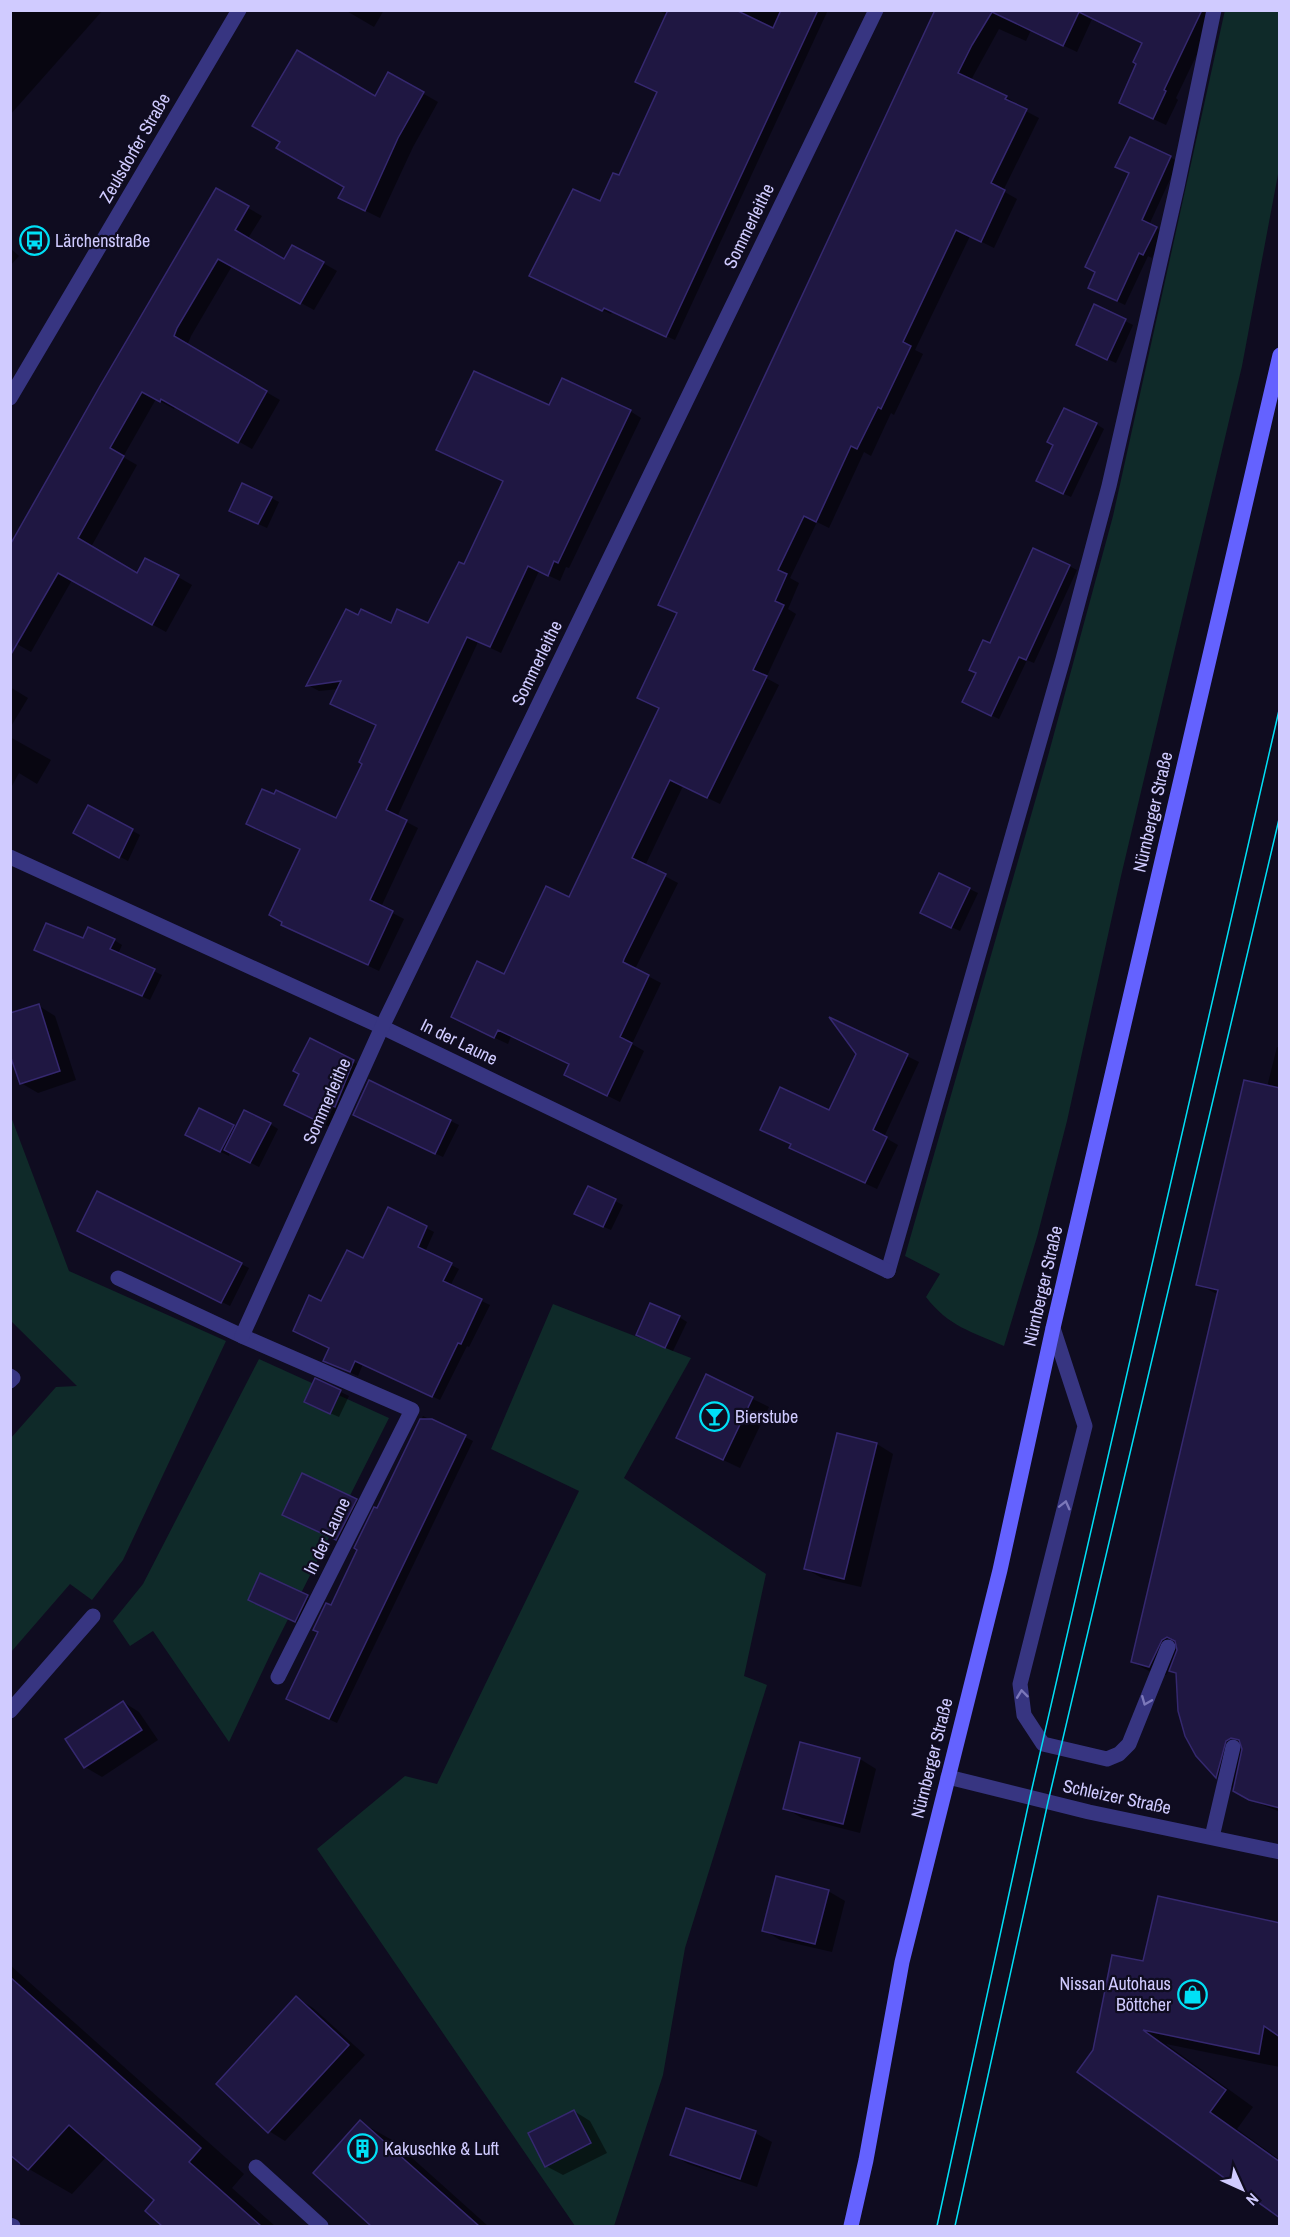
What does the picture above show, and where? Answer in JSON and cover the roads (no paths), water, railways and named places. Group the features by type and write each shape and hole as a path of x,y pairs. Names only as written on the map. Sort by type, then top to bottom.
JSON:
{"main road":[{"name":"Nürnberger Straße","path":"851,2226 866,2160 902,1962 1000,1570 1053,1328 1280,355"}],"street":[{"name":"Zeulsdorfer Straße","path":"10,398 239,10"},
{"name":"Sommerleithe","path":"242,1336 382,1027 876,10"},
{"name":"In der Laune","path":"10,856 382,1027 888,1271 1060,670 1109,486 1177,187 1214,10"},
{"name":"In der Laune","path":"118,1278 242,1336 411,1410 278,1677"},
{"path":"1053,1328 1085,1426 1020,1684 1024,1715 1043,1744 1107,1759 1119,1754 1129,1744 1167,1647"},
{"path":"10,1376 13,1378 10,1381"},
{"path":"10,1711 93,1616"},
{"path":"1212,1837 1233,1747"},
{"name":"Schleizer Straße","path":"948,1777 1089,1812 1280,1852"},
{"path":"255,2167 321,2226"}],"tram line":[{"path":"937,2226 1030,1797 1280,706"},
{"path":"955,2226 1048,1802 1280,815"}],"place":[{"name":"Lärchenstraße","path":"34,241"},
{"name":"Bierstube","path":"714,1417"},
{"name":"Nissan Autohaus Böttcher","path":"1192,1994"},
{"name":"Kakuschke & Luft","path":"363,2149"}]}
